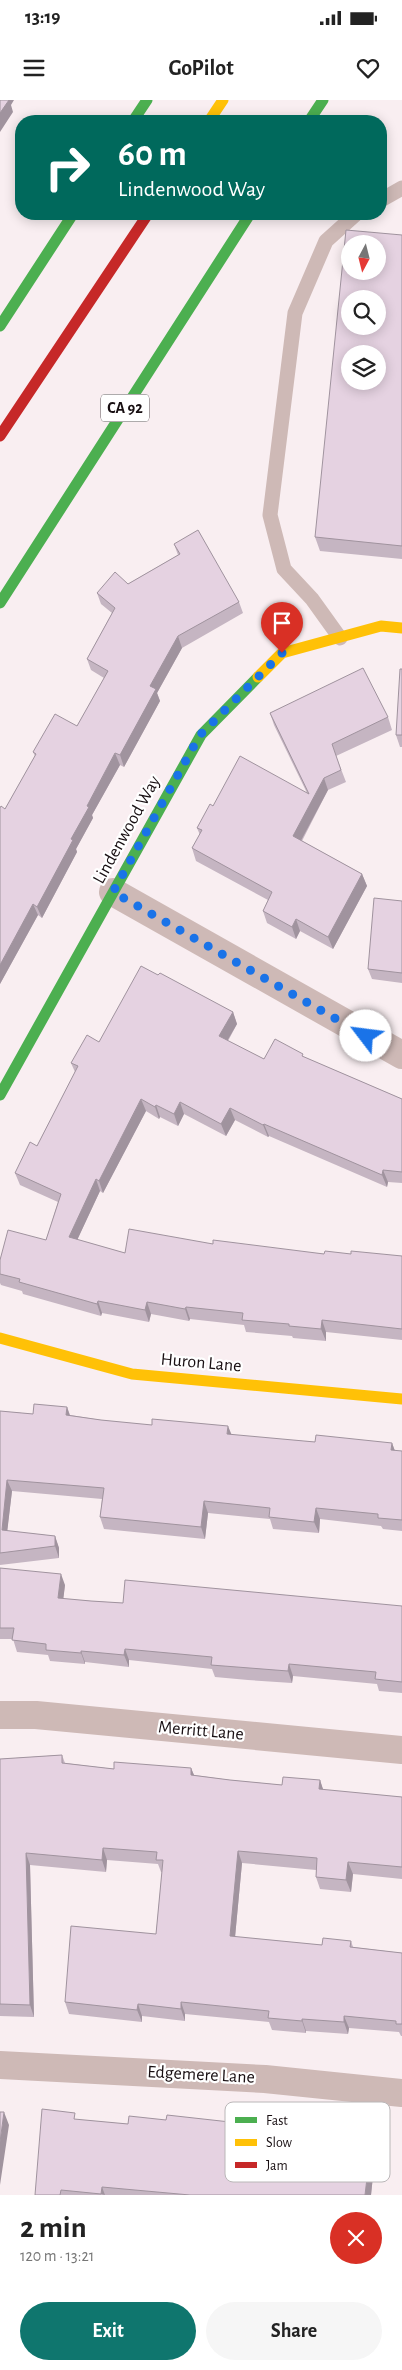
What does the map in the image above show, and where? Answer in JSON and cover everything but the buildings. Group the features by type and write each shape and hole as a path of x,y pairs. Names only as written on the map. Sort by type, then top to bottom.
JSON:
{"main road":[{"path":"137,115 147,100"},
{"path":"213,115 223,100"},
{"path":"313,115 323,100"},
{"path":"0,326 69,220"},
{"path":"0,436 144,220"},
{"name":"CA 92","path":"0,603 246,220"},
{"path":"340,638 381,626 402,628"},
{"name":"Lindenwood Way","path":"0,1095 200,735 282,653 340,638"},
{"name":"Huron Lane","path":"0,1338 132,1374 402,1399"}],"street":[{"path":"113,892 402,1055"},
{"name":"Merritt Lane","path":"0,1715 36,1715 402,1750"},
{"name":"Edgemere Lane","path":"0,2065 265,2079 402,2093"}],"lane":[{"path":"387,197 402,188"},
{"path":"340,638 312,599 284,569 270,515 295,313 326,242 350,220"}],"traffic: fast":[{"path":"137,115 147,100"},
{"path":"313,115 323,100"},
{"path":"0,326 69,220"},
{"path":"0,603 246,220"},
{"path":"0,1095 201,735 258,677"}],"traffic: slow":[{"path":"213,115 223,100"},
{"path":"258,677 282,653 381,626 402,628"},
{"path":"0,1338 132,1374 402,1399"}],"traffic: jam":[{"path":"0,436 144,220"}],"route":[{"path":"282,653 200,735 113,892 366,1036"}]}
